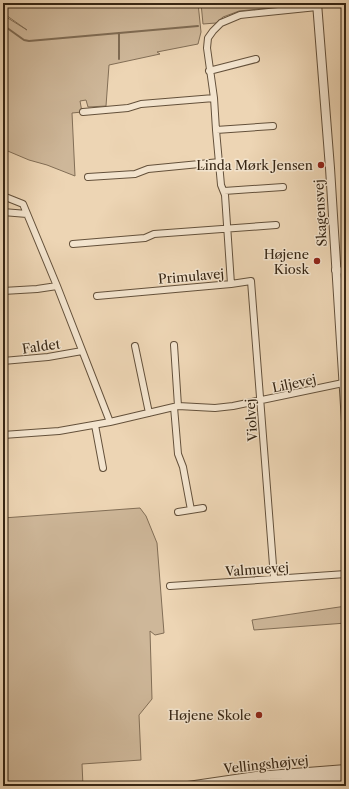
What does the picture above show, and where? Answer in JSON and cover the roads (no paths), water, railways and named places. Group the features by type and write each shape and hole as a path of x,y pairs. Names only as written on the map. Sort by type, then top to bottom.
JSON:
{"street":[{"name":"Primulavej","path":"97,296 231,284 225,195 222,185 214,98 207,48 208,38 212,31 221,23 240,15 317,5"},
{"name":"Skagensvej","path":"317,5 330,172 335,270 344,357 343,383 346,422"},
{"path":"210,71 256,59"},
{"path":"83,112 128,108 141,104 214,98"},
{"path":"216,130 273,126"},
{"path":"88,177 135,174 148,169 220,162"},
{"path":"224,191 283,187"},
{"name":"Faldet","path":"3,196 23,204 110,422"},
{"path":"3,212 27,214"},
{"path":"73,244 145,238 154,234 276,225"},
{"path":"335,270 346,271"},
{"name":"Violvej","path":"231,284 251,281 274,578"},
{"path":"3,291 57,286"},
{"path":"174,345 178,454 183,467 191,510"},
{"path":"134,346 149,413"},
{"name":"Faldet","path":"3,361 48,357 82,351"},
{"name":"Liljevej","path":"3,435 59,431 95,425 176,406 215,408 233,406 343,383"},
{"path":"95,425 103,468"},
{"path":"178,512 203,508"},
{"name":"Valmuevej","path":"170,586 346,574"},
{"name":"Vellingshøjvej","path":"188,786 256,776 346,769"},
{"name":"Vellingshøjvej","path":"233,786 346,776"}],"waterway":[{"path":"3,25 24,40 29,41 198,26"},
{"path":"119,33 119,59"}],"place":[{"name":"Linda Mørk Jensen","path":"321,165"},
{"name":"Højene Kiosk","path":"317,261"},
{"name":"Højene Skole","path":"259,715"}]}
